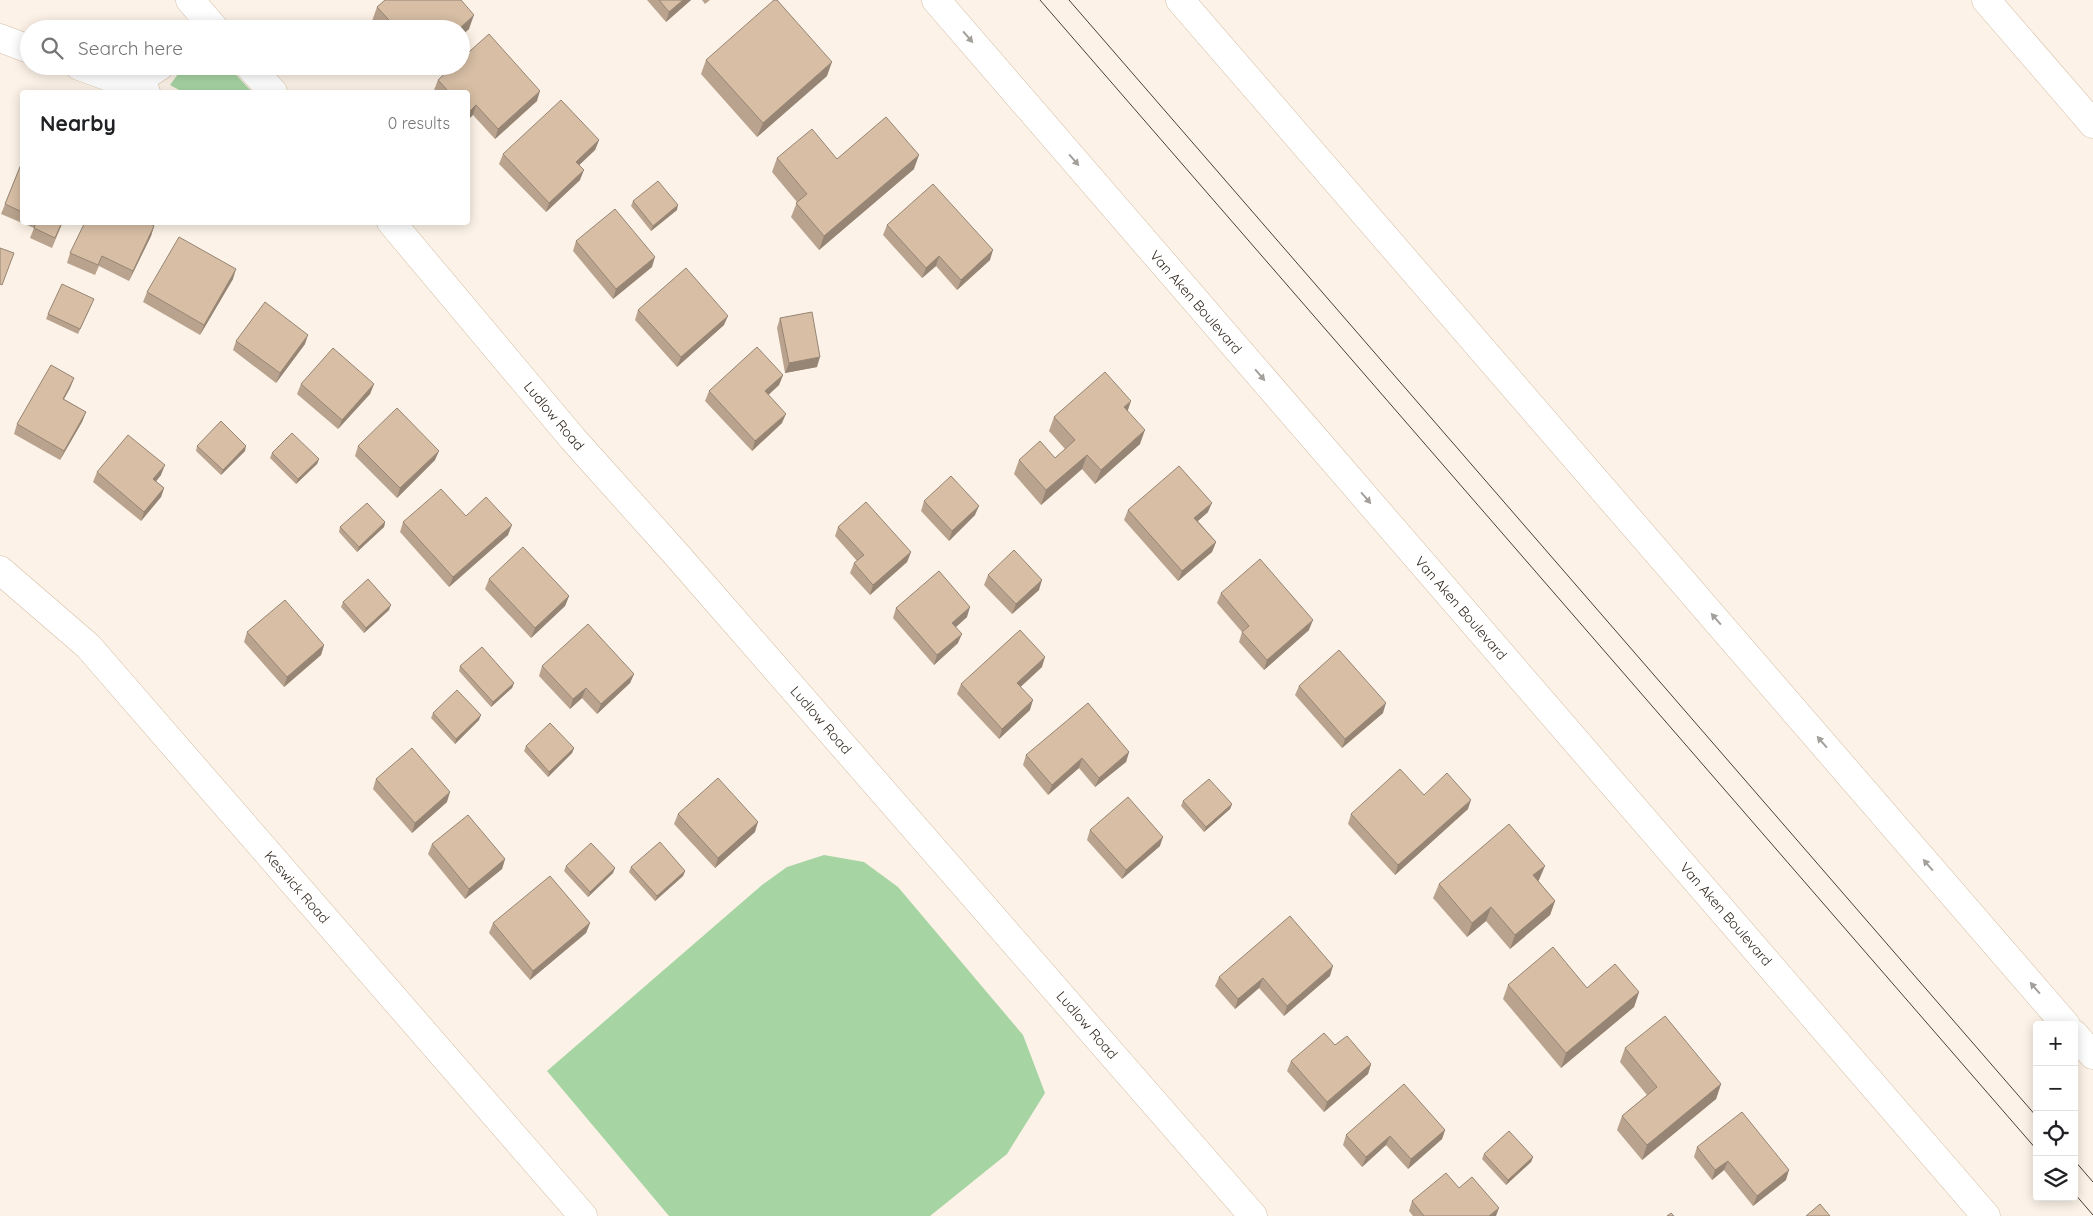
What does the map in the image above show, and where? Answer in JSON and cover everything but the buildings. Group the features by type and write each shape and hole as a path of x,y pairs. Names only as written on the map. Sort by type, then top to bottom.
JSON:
{"main road":[{"name":"Van Aken Boulevard","path":"936,0 1986,1216"},
{"path":"1180,0 2063,1021"},
{"path":"1986,0 2093,124"},
{"path":"192,12 203,20"},
{"path":"0,38 20,46"},
{"path":"104,75 139,88 151,75"},
{"path":"257,75 271,90"},
{"name":"Ludlow Road","path":"393,225 573,439 676,554 1253,1216"},
{"name":"Keswick Road","path":"0,570 88,646 583,1216"},
{"path":"2078,1039 2093,1056"}],"green space":[{"path":"177,75 236,75 250,90 179,90 170,85"},
{"path":"824,855 864,862 898,887 1023,1035 1045,1093 1007,1154 930,1216 669,1216 547,1071 762,885 787,867"}],"tram line":[{"path":"1040,0 2033,1145"},
{"path":"1069,0 2033,1112"},
{"path":"2078,1165 2093,1182"},
{"path":"2078,1198 2093,1215"}]}
